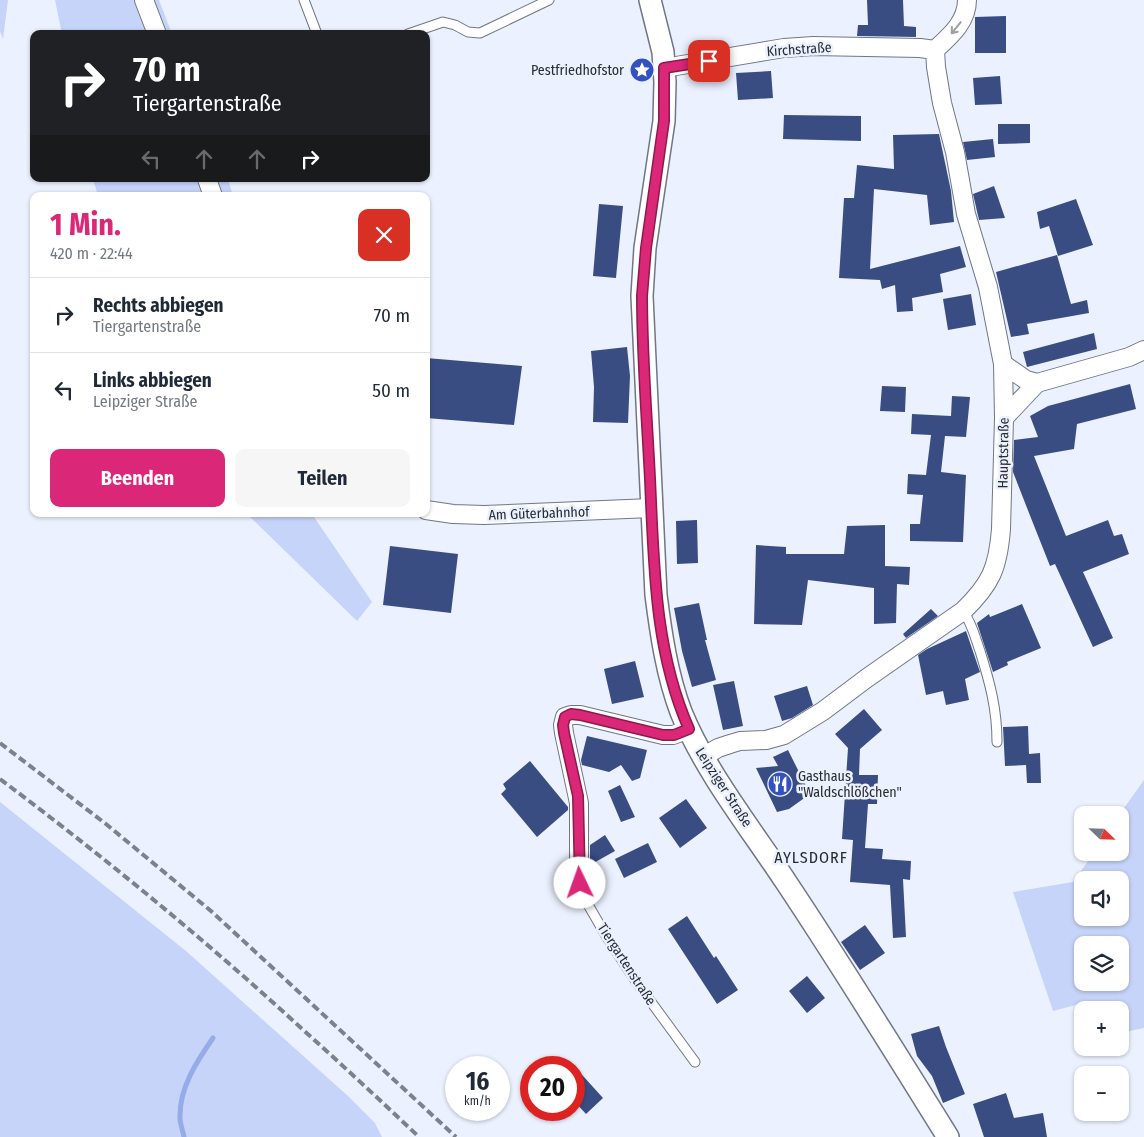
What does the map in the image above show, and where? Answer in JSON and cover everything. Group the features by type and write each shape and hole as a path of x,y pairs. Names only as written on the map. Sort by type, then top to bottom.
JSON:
{"street":[{"path":"144,0 155,30"},
{"name":"Leipziger Straße","path":"650,0 659,35 664,68 664,121 646,248 642,296 654,571 658,617 673,686 689,729 704,757 814,924 948,1137"},
{"path":"935,50 960,24 967,10 967,0"},
{"name":"Kirchstraße","path":"664,68 784,48 814,46 920,48 935,50"},
{"name":"Hauptstraße","path":"704,757 718,748 740,741 766,740 784,735 823,711 963,611 986,586 997,560 1001,529 1004,418 1003,364 990,295 966,214 955,152 942,103 935,50"},
{"path":"1004,418 1037,383 1143,354"},
{"path":"1003,364 1026,380 1037,383"},
{"name":"Am Güterbahnhof","path":"430,511 453,514 484,515 651,508"},
{"name":"Tiergartenstraße","path":"579,865 579,803 564,733 565,717 571,714 580,715 663,735 674,735 689,729"}],"lane":[{"path":"304,0 315,30"},
{"path":"420,30 444,22 456,25 468,32 480,33 550,0"},
{"path":"963,611 971,625 991,685 997,717 998,742"},
{"name":"Tiergartenstraße","path":"579,865 580,883 586,901 605,934 635,980 695,1062"}],"shaded area":[{"path":"0,0 8,0 3,39 0,31"},
{"path":"55,0 159,0 170,30 61,30"},
{"path":"94,182 229,182 232,192 97,192"},
{"path":"250,517 314,517 372,602 357,621"},
{"path":"1144,780 1144,1028 1129,1031 1129,1001 1074,1001 1074,1005 1053,1011 1013,892 1074,881 1074,926 1129,926 1129,871 1081,871 1088,861 1129,861 1129,806 1125,806"},
{"path":"0,802 186,951 348,1096 375,1123 382,1137 0,1137"}],"building":[{"path":"867,0 903,0 904,26 916,27 916,37 857,36 858,25 868,25"},
{"path":"1006,16 1006,53 975,53 975,17"},
{"path":"771,71 773,98 738,100 736,73"},
{"path":"1000,76 1002,104 975,105 973,78"},
{"path":"784,115 861,116 861,141 783,139"},
{"path":"998,124 1030,124 1030,143 998,144"},
{"path":"939,134 951,191 954,222 930,225 927,195 874,189 870,269 960,246 966,267 940,274 943,292 912,298 913,311 897,312 895,285 882,289 880,280 839,278 844,198 854,198 857,165 894,169 893,135"},
{"path":"993,139 995,157 967,160 963,142"},
{"path":"994,186 1005,218 979,220 973,194"},
{"path":"1076,199 1093,245 1058,256 1049,226 1040,229 1037,212"},
{"path":"599,204 623,206 616,278 593,276"},
{"path":"1057,255 1071,304 1087,300 1089,313 1027,324 1029,334 1011,337 996,272"},
{"path":"971,294 976,325 948,330 943,299"},
{"path":"1094,333 1097,349 1027,367 1023,352"},
{"path":"627,347 630,376 628,423 593,422 594,387 591,351"},
{"path":"430,358 522,366 514,425 430,418"},
{"path":"1130,384 1136,409 1077,424 1074,449 1034,456 1066,536 1108,520 1114,536 1122,534 1129,554 1083,572 1113,638 1093,647 1055,564 1050,566 1013,472 1014,440 1038,437 1030,416 1048,406"},
{"path":"882,386 906,387 905,412 880,411"},
{"path":"952,396 970,397 966,437 945,436 941,472 966,475 963,542 910,541 910,524 920,524 923,495 907,494 908,474 926,475 931,435 911,434 912,414 951,416"},
{"path":"697,520 698,563 677,564 676,521"},
{"path":"885,525 885,566 910,567 909,585 897,584 896,623 874,624 874,588 808,580 802,625 754,624 756,545 786,547 786,554 844,554 847,526"},
{"path":"390,546 458,554 451,613 383,605"},
{"path":"699,603 707,640 705,640 716,680 692,687 682,651 674,608"},
{"path":"1022,604 1041,648 1007,662 1008,665 993,672 977,623 989,614 990,617"},
{"path":"931,609 938,616 906,638 903,634"},
{"path":"966,631 980,672 965,679 969,700 946,705 943,691 926,695 918,655"},
{"path":"635,661 644,697 612,704 604,669"},
{"path":"734,681 743,726 723,730 713,685"},
{"path":"807,686 813,705 792,718 782,721 774,696"},
{"path":"864,709 882,730 860,749 859,775 878,775 877,804 868,804 865,848 883,849 882,859 911,861 910,880 903,879 906,937 893,938 890,885 850,882 853,840 842,839 848,748 835,734"},
{"path":"1028,726 1029,754 1040,753 1041,783 1027,783 1026,765 1005,766 1003,727"},
{"path":"587,736 647,750 640,778 632,781 621,765 609,772 582,765 581,760"},
{"path":"788,750 810,794 789,809 777,812 756,768 778,766 773,757"},
{"path":"530,761 568,807 568,810 537,837 501,794 506,789 503,784"},
{"path":"620,785 635,817 621,822 608,791"},
{"path":"686,799 707,828 680,848 659,818"},
{"path":"605,835 615,851 590,865 590,845"},
{"path":"648,843 657,862 624,878 615,859"},
{"path":"687,916 714,958 716,956 738,990 717,1004 668,929"},
{"path":"865,925 885,953 860,970 841,942"},
{"path":"807,976 825,998 807,1013 789,991"},
{"path":"939,1026 965,1094 943,1103 932,1076 917,1056 911,1034"},
{"path":"585,1078 603,1098 585,1113"},
{"path":"1006,1093 1014,1118 1043,1113 1047,1137 984,1137 973,1104"}],"waterway":[{"path":"184,1137 180,1123 182,1096 190,1075 213,1038"}],"railway":[{"path":"0,743 106,824 211,911 456,1137"},
{"path":"0,779 77,838 190,930 264,994 419,1137"}],"place":[{"name":"Pestfriedhofstor","path":"642,70"},
{"name":"Gasthaus \"Waldschlößchen\"","path":"780,784"}],"district":[{"name":"AYLSDORF","path":"811,857"}],"route":[{"path":"580,883 579,803 564,733 565,717 571,714 580,715 663,735 674,735 689,729 675,694 658,617 654,571 642,296 646,248 664,121 664,68 709,61"}]}
